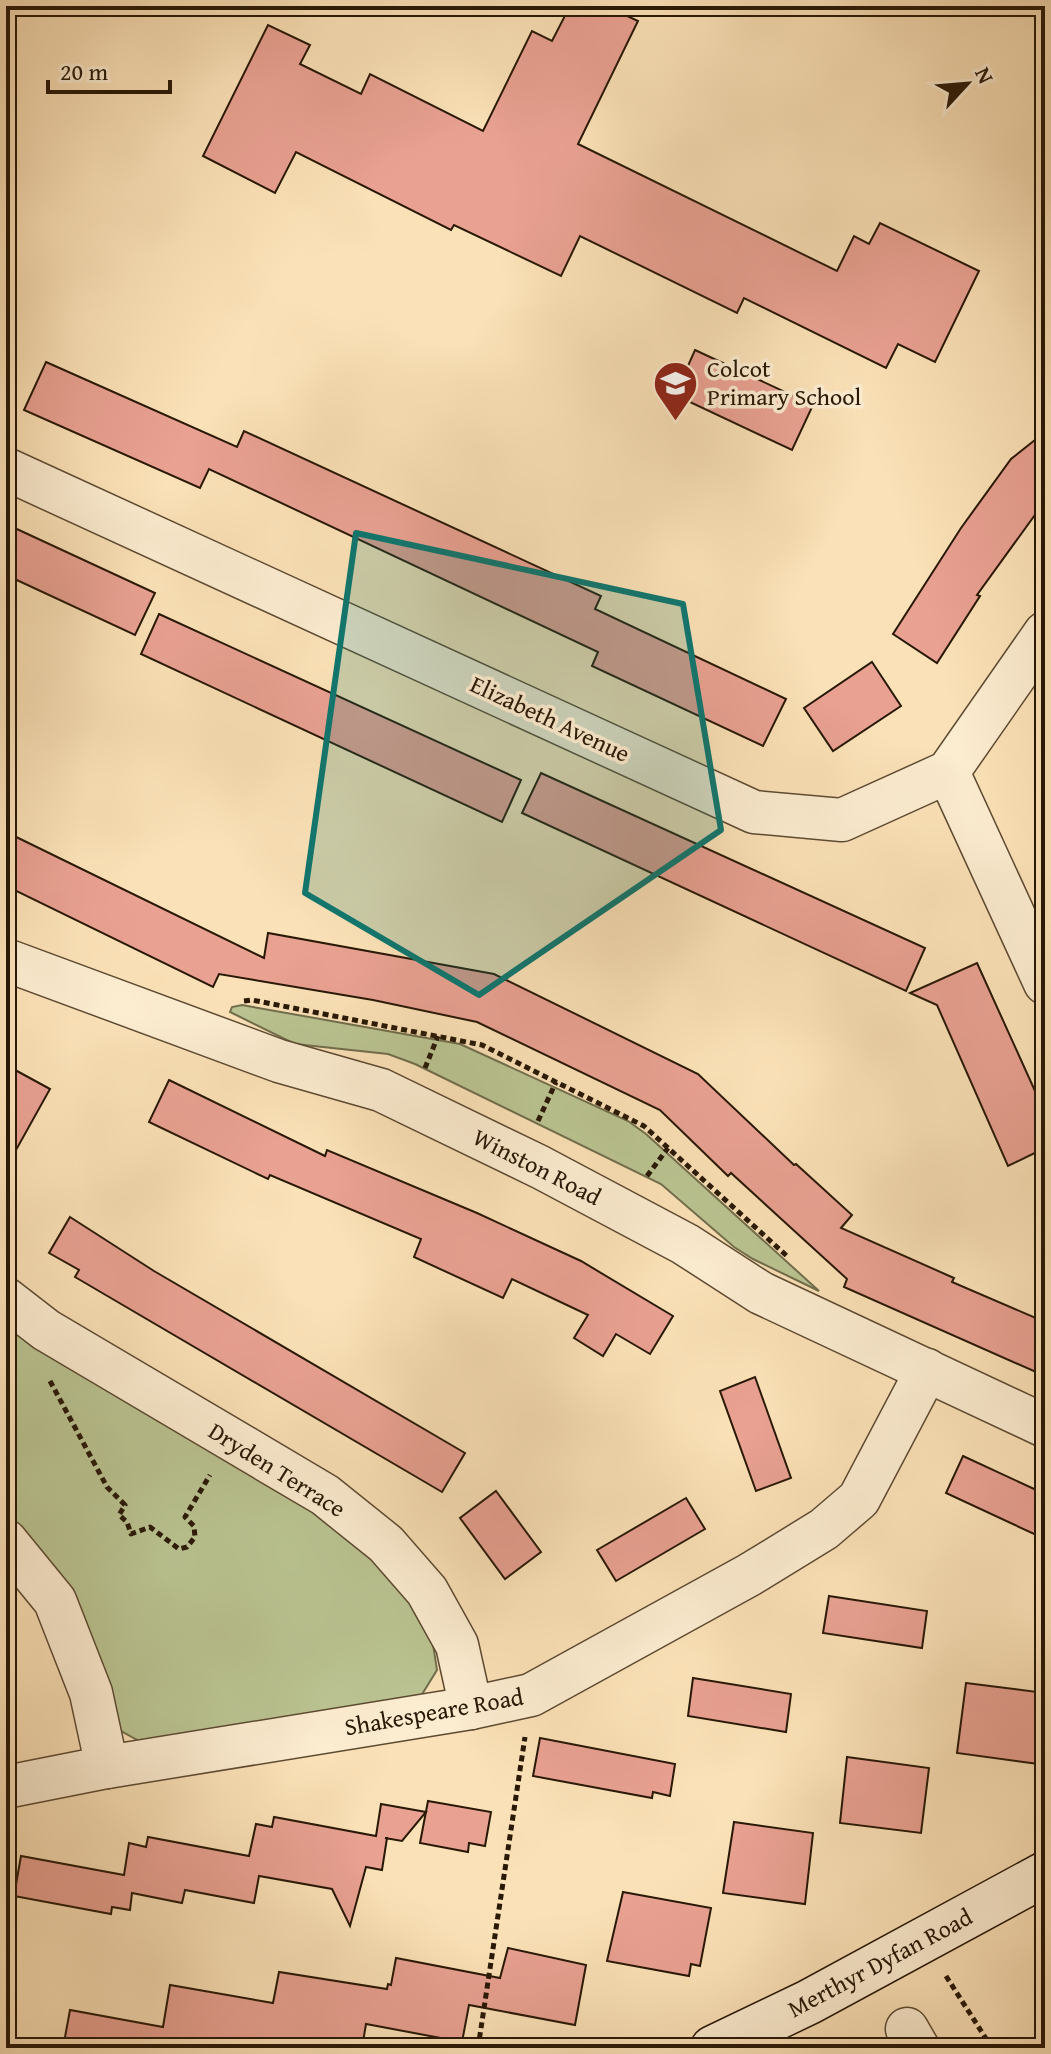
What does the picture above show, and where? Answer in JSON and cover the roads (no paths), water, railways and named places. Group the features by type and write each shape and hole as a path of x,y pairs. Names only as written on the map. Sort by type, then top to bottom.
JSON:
{"street":[{"name":"Elizabeth Avenue","path":"6,469 754,812 842,820 948,772"},
{"path":"1045,633 948,772 1045,983"},
{"name":"Winston Road","path":"6,960 279,1061 381,1090 540,1167 685,1244 761,1293 1045,1426"},
{"name":"Dryden Terrace","path":"6,1299 46,1330 325,1495 386,1544 427,1591 457,1645 471,1708"},
{"name":"Shakespeare Road","path":"6,1787 107,1767 471,1708 531,1695 749,1575 824,1529 859,1499 927,1370"},
{"path":"6,1541 55,1601 91,1693 107,1767"},
{"name":"Merthyr Dyfan Road","path":"713,2048 809,2002 1045,1874"}],"place":[{"name":"Colcot Primary School","path":"676,422"}]}
